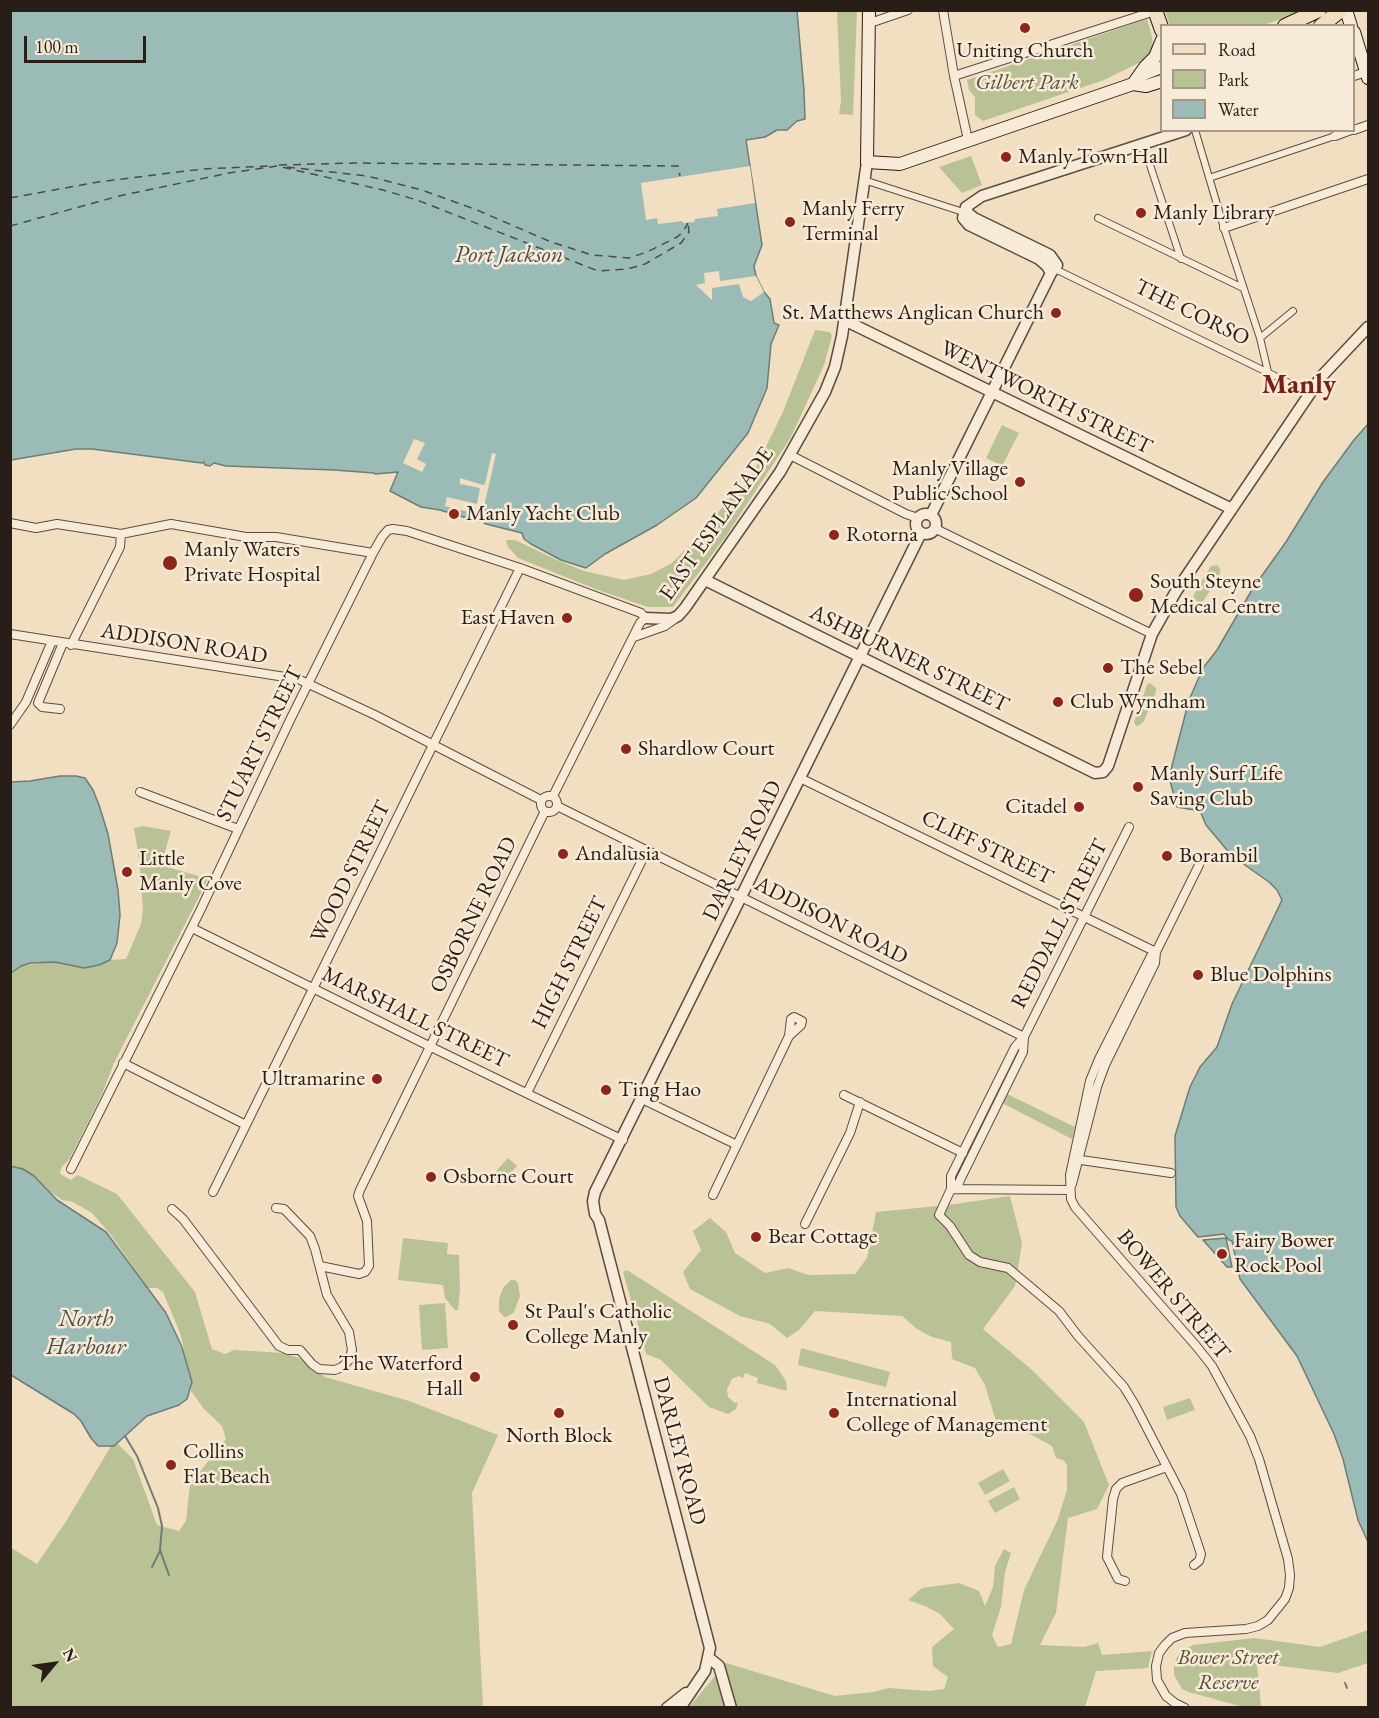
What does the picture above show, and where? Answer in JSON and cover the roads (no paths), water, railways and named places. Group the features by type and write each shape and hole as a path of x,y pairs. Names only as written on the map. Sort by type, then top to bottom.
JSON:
{"main road":[{"path":"1290,24 1319,10"},
{"path":"1324,24 1341,10"},
{"path":"1155,11 1160,27"},
{"path":"869,17 867,162 900,164 1136,79 1160,67"},
{"path":"1355,38 1368,74"},
{"path":"1136,79 1155,57 1160,43"},
{"path":"1136,79 1146,86 1160,81"}],"street":[{"path":"869,17 908,10"},
{"path":"943,10 968,140"},
{"path":"954,76 1155,11"},
{"path":"964,209 982,196 1180,132"},
{"path":"1196,132 1242,288 1260,338 1268,372"},
{"path":"1209,178 1346,132"},
{"name":"EAST ESPLANADE","path":"388,530 393,528 406,531 520,568 641,613 645,618 665,620 678,616 764,498 825,392 838,356 867,162"},
{"path":"1149,162 1181,259"},
{"path":"1224,228 1368,179"},
{"name":"THE CORSO","path":"864,180 964,209 963,218 969,225 1039,259 1053,271 1310,393"},
{"path":"1098,218 1242,288"},
{"path":"931,515 1053,271"},
{"path":"1260,338 1293,311"},
{"name":"WENTWORTH STREET","path":"844,320 1232,509"},
{"path":"936,529 1152,634 1176,593 1321,377 1368,327"},
{"path":"790,455 918,518"},
{"path":"925,514 931,515 936,522 936,529 930,534 921,533 916,527 918,518 925,514"},
{"path":"10,523 36,528 57,524 121,534 171,524 246,537 276,537 373,553"},
{"name":"STUART STREET","path":"71,1169 192,928 308,684 373,553 388,530"},
{"name":"DARLEY ROAD","path":"709,1658 710,1648 599,1220 600,1185 921,533"},
{"path":"60,709 42,706 38,703 120,547 121,534"},
{"name":"WOOD STREET","path":"213,1192 520,568"},
{"name":"ASHBURNER STREET","path":"705,580 1095,773 1103,772 1108,766 1152,634"},
{"path":"634,638 665,626 678,616"},
{"path":"553,796 640,623 645,618"},
{"name":"ADDISON ROAD","path":"10,634 298,679 541,800"},
{"path":"10,725 26,702 52,641"},
{"name":"CLIFF STREET","path":"800,778 1156,952"},
{"path":"140,792 238,829"},
{"path":"547,795 553,796 557,806 552,811 545,811 541,808 541,800 547,795"},
{"name":"ADDISON ROAD","path":"557,806 1024,1037"},
{"name":"OSBORNE ROAD","path":"320,1266 359,1274 365,1272 369,1266 367,1221 358,1196 545,811"},
{"name":"REDDALL STREET","path":"951,1189 951,1176 1015,1047 1024,1037 1129,827"},
{"name":"HIGH STREET","path":"526,1093 647,850"},
{"path":"951,1189 1070,1190 1076,1159 1106,1065 1155,963 1156,952 1199,865"},
{"name":"MARSHALL STREET","path":"192,928 623,1140"},
{"path":"713,1195 789,1036"},
{"name":"REDDALL STREET","path":"1024,1037 1023,1052 959,1183 951,1189 939,1215 950,1226 969,1255 980,1262 1008,1268 1059,1311 1078,1336 1124,1387 1136,1405 1167,1467"},
{"path":"123,1063 246,1125"},
{"path":"844,1095 963,1153"},
{"path":"642,1099 737,1145"},
{"path":"806,1224 850,1133 860,1102"},
{"path":"1076,1159 1171,1173"},
{"name":"BOWER STREET","path":"1070,1190 1075,1207 1212,1366 1250,1436 1259,1458 1288,1559 1289,1588 1281,1605 1268,1620 1246,1629 1185,1633 1172,1638 1159,1653 1156,1680 1166,1696 1185,1707"},
{"path":"172,1209 183,1219 279,1346 288,1350 300,1350 319,1369 327,1371 342,1367 349,1360 352,1342 341,1316 327,1295 310,1236 284,1209 276,1208"},
{"path":"1125,1581 1118,1579 1107,1557 1116,1489 1122,1484 1167,1467 1199,1544 1201,1554 1199,1561 1194,1565"},
{"path":"680,1707 705,1671 709,1658 719,1666 731,1707"},
{"path":"667,1707 692,1689"}],"water":[{"name":"Port Jackson","path":"11,11 797,11 805,119 797,121 787,130 777,130 765,137 746,140 762,245 754,266 756,276 770,299 774,323 779,325 771,344 767,388 748,433 696,498 657,525 605,554 586,568 561,560 531,544 524,539 522,533 440,510 421,507 390,491 398,472 375,474 226,466 214,463 210,466 205,465 204,462 92,449 76,449 11,460"},
{"path":"1368,424 1368,1542 1358,1520 1343,1459 1334,1434 1297,1356 1240,1279 1232,1241 1224,1234 1198,1237 1180,1216 1176,1207 1175,1136 1190,1087 1200,1067 1217,1047 1232,1004 1282,900 1277,890 1269,882 1232,856 1206,825 1200,811 1177,807 1169,777 1189,700 1203,668 1217,650 1253,588 1286,542 1323,482"},
{"path":"60,776 85,778 99,805 108,834 118,890 120,915 117,943 110,960 99,965 84,968 55,962 30,963 11,973 11,782"},
{"name":"North Harbour","path":"10,1166 23,1169 34,1176 57,1200 106,1232 166,1313 182,1347 192,1382 187,1399 179,1405 147,1416 114,1446 98,1446 74,1414 11,1375"},
{"name":"Fairy Bower Rock Pool","path":"1226,1238 1232,1267 1227,1267 1203,1240"}],"waterway":[{"path":"125,1436 137,1456 158,1508 162,1526 160,1550 169,1575"},
{"path":"152,1567 160,1551"},
{"path":"1345,1683 1347,1688"}],"place":[{"name":"Uniting Church","path":"1025,28"},
{"name":"Manly Town Hall","path":"1006,157"},
{"name":"Manly Library","path":"1141,213"},
{"name":"Manly Ferry Terminal","path":"790,222"},
{"name":"St. Matthews Anglican Church","path":"1056,313"},
{"name":"Manly Village Public School","path":"1020,482"},
{"name":"Manly Yacht Club","path":"454,514"},
{"name":"Rotorna","path":"834,535"},
{"name":"Manly Waters Private Hospital","path":"170,563"},
{"name":"South Steyne Medical Centre","path":"1136,595"},
{"name":"East Haven","path":"567,618"},
{"name":"The Sebel","path":"1108,668"},
{"name":"Club Wyndham","path":"1058,702"},
{"name":"Shardlow Court","path":"626,749"},
{"name":"Manly Surf Life Saving Club","path":"1138,787"},
{"name":"Citadel","path":"1079,807"},
{"name":"Andalusia","path":"563,854"},
{"name":"Borambil","path":"1167,856"},
{"name":"Little Manly Cove","path":"127,872"},
{"name":"Blue Dolphins","path":"1198,975"},
{"name":"Ultramarine","path":"377,1079"},
{"name":"Ting Hao","path":"606,1090"},
{"name":"Osborne Court","path":"431,1177"},
{"name":"Bear Cottage","path":"756,1237"},
{"name":"Fairy Bower Rock Pool","path":"1222,1254"},
{"name":"St Paul's Catholic College Manly","path":"513,1325"},
{"name":"The Waterford Hall","path":"475,1377"},
{"name":"North Block","path":"559,1413"},
{"name":"International College of Management","path":"834,1413"},
{"name":"Collins Flat Beach","path":"171,1465"}],"district":[{"name":"Manly","path":"1299,385"}],"park label":[{"name":"Gilbert Park","path":"1027,83"},
{"name":"Bower Street Reserve","path":"1228,1670"}]}
